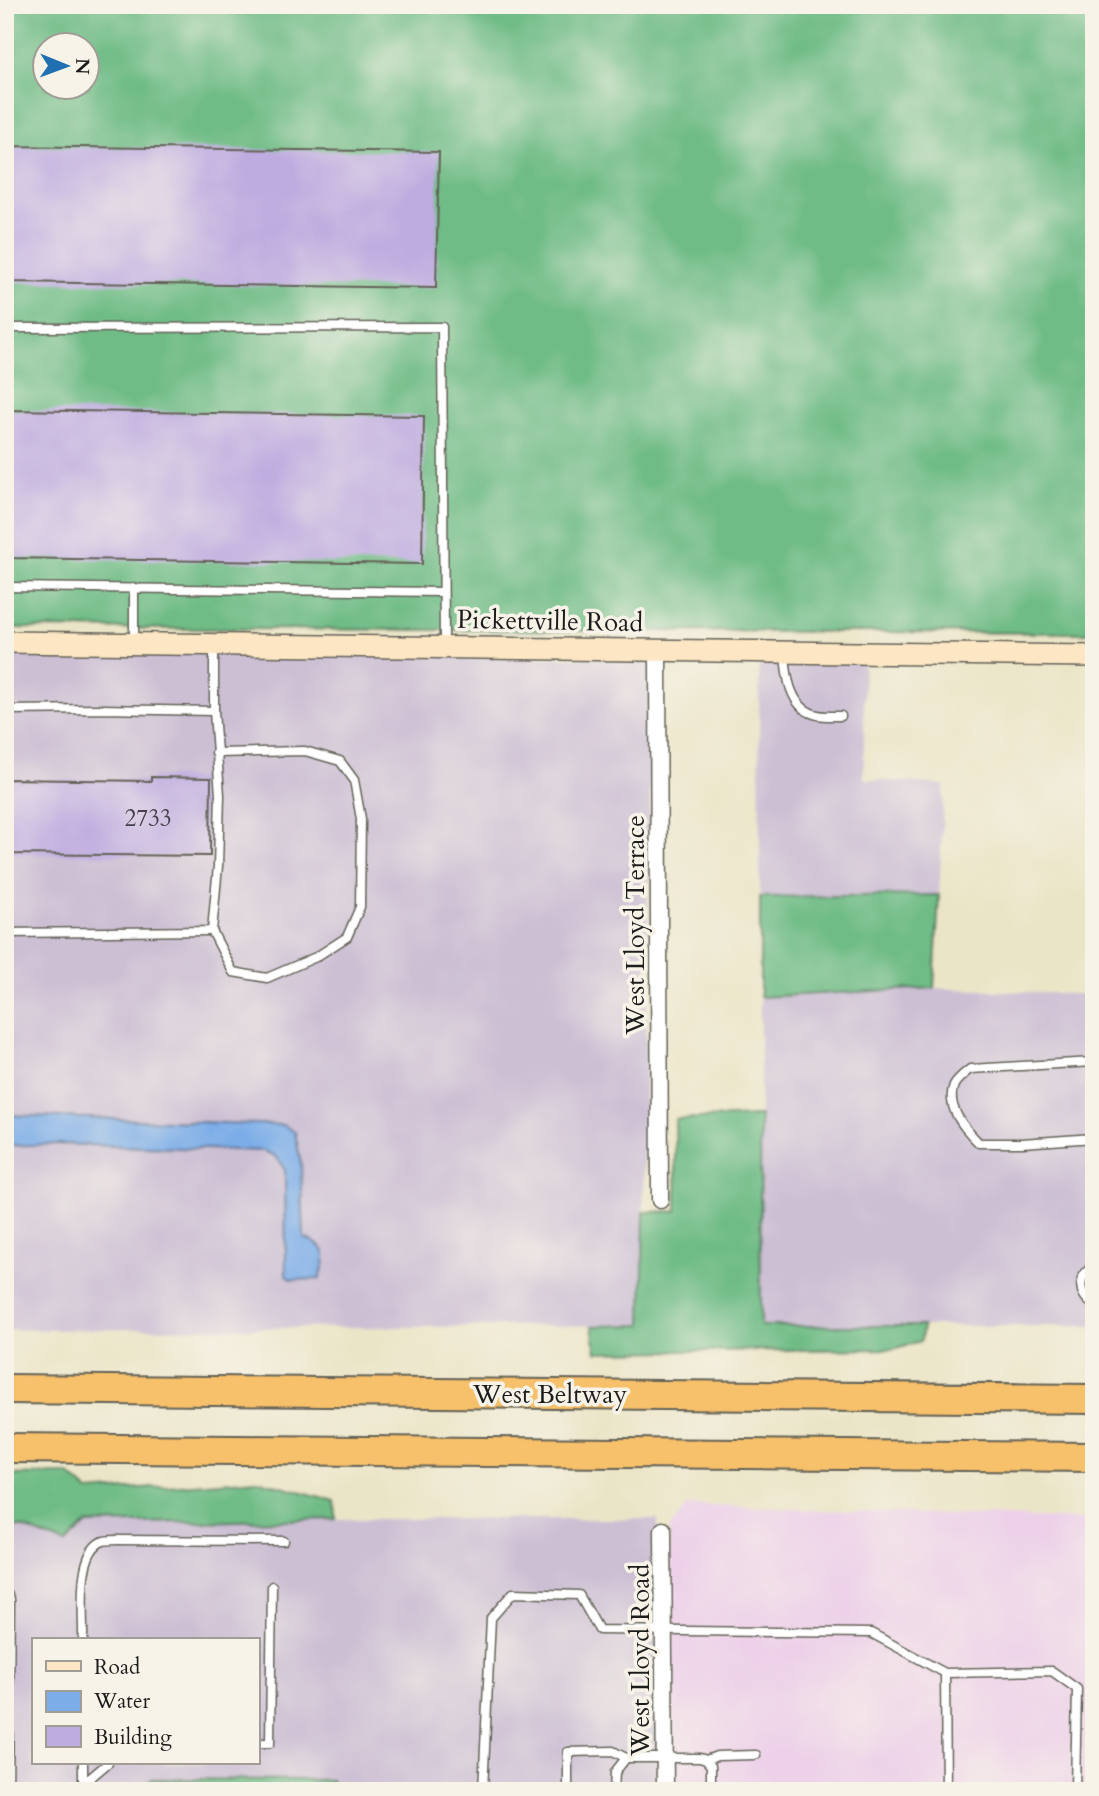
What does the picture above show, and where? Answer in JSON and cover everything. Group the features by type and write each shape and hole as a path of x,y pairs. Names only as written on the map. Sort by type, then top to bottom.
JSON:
{"highway":[{"name":"West Beltway","path":"5,1389 1094,1399"},
{"path":"5,1448 1094,1457"}],"street":[{"name":"Pickettville Road","path":"5,642 1094,656"},
{"name":"West Lloyd Terrace","path":"658,651 660,1200"},
{"name":"West Lloyd Road","path":"663,1530 665,1791"}],"lane":[{"path":"5,328 442,327 443,648"},
{"path":"5,587 443,592"},
{"path":"134,588 134,644"},
{"path":"214,645 214,711 216,753 219,807 218,866 212,931 233,972 267,978 316,957 347,937 360,907 361,818 354,780 340,761 306,751 216,753"},
{"path":"785,652 786,677 797,701 806,711 815,715 841,716"},
{"path":"5,710 214,711"},
{"path":"5,933 212,931"},
{"path":"1094,1062 970,1069 954,1084 952,1103 964,1128 979,1143 1094,1138"},
{"path":"1094,1266 1086,1270 1080,1283 1083,1296 1094,1305"},
{"path":"83,1638 84,1570 89,1552 102,1542 284,1541"},
{"path":"259,1743 270,1743 272,1586"},
{"path":"5,1590 10,1599 8,1791"},
{"path":"484,1791 491,1618 513,1593 579,1595 599,1630 871,1633 945,1673 1052,1671 1077,1689 1075,1791"},
{"path":"945,1673 946,1791"},
{"path":"568,1791 568,1752 613,1751 626,1758 706,1760 711,1766 711,1791"},
{"path":"706,1760 717,1756 756,1755"},
{"path":"614,1791 615,1772 626,1758"},
{"path":"83,1764 83,1788"},
{"path":"83,1788 107,1764"}],"shaded area":[{"path":"5,649 652,659 642,1325 5,1330"},
{"path":"759,661 864,661 864,779 944,785 939,895 760,897"},
{"path":"934,988 1094,995 1094,1326 760,1326 760,997"},
{"path":"688,1505 1094,1520 1094,1791 673,1791 669,1529"},
{"path":"336,1519 658,1519 657,1791 332,1791 332,1780 152,1779 141,1791 5,1791 5,1527 21,1527 66,1544 86,1524"}],"green space":[{"path":"5,5 1094,5 1094,633 5,628"},
{"path":"939,895 934,988 760,997 760,897"},
{"path":"760,1116 761,1326 923,1326 921,1341 893,1349 596,1352 592,1326 642,1325 644,1212 677,1211 675,1119"},
{"path":"68,1474 89,1492 257,1479 335,1501 336,1519 87,1524 66,1544 21,1527 5,1527 5,1475"},
{"path":"152,1779 332,1780 332,1791 141,1791"}],"water":[{"path":"5,1115 283,1125 295,1132 301,1164 304,1238 318,1245 325,1253 319,1279 292,1280 286,1276 285,1170 276,1156 264,1151 59,1144 5,1146"}],"building":[{"path":"5,146 439,152 436,288 5,282"},
{"path":"5,410 424,416 422,564 5,558"},
{"path":"151,777 211,778 210,856 5,854 5,779 151,781"}]}
